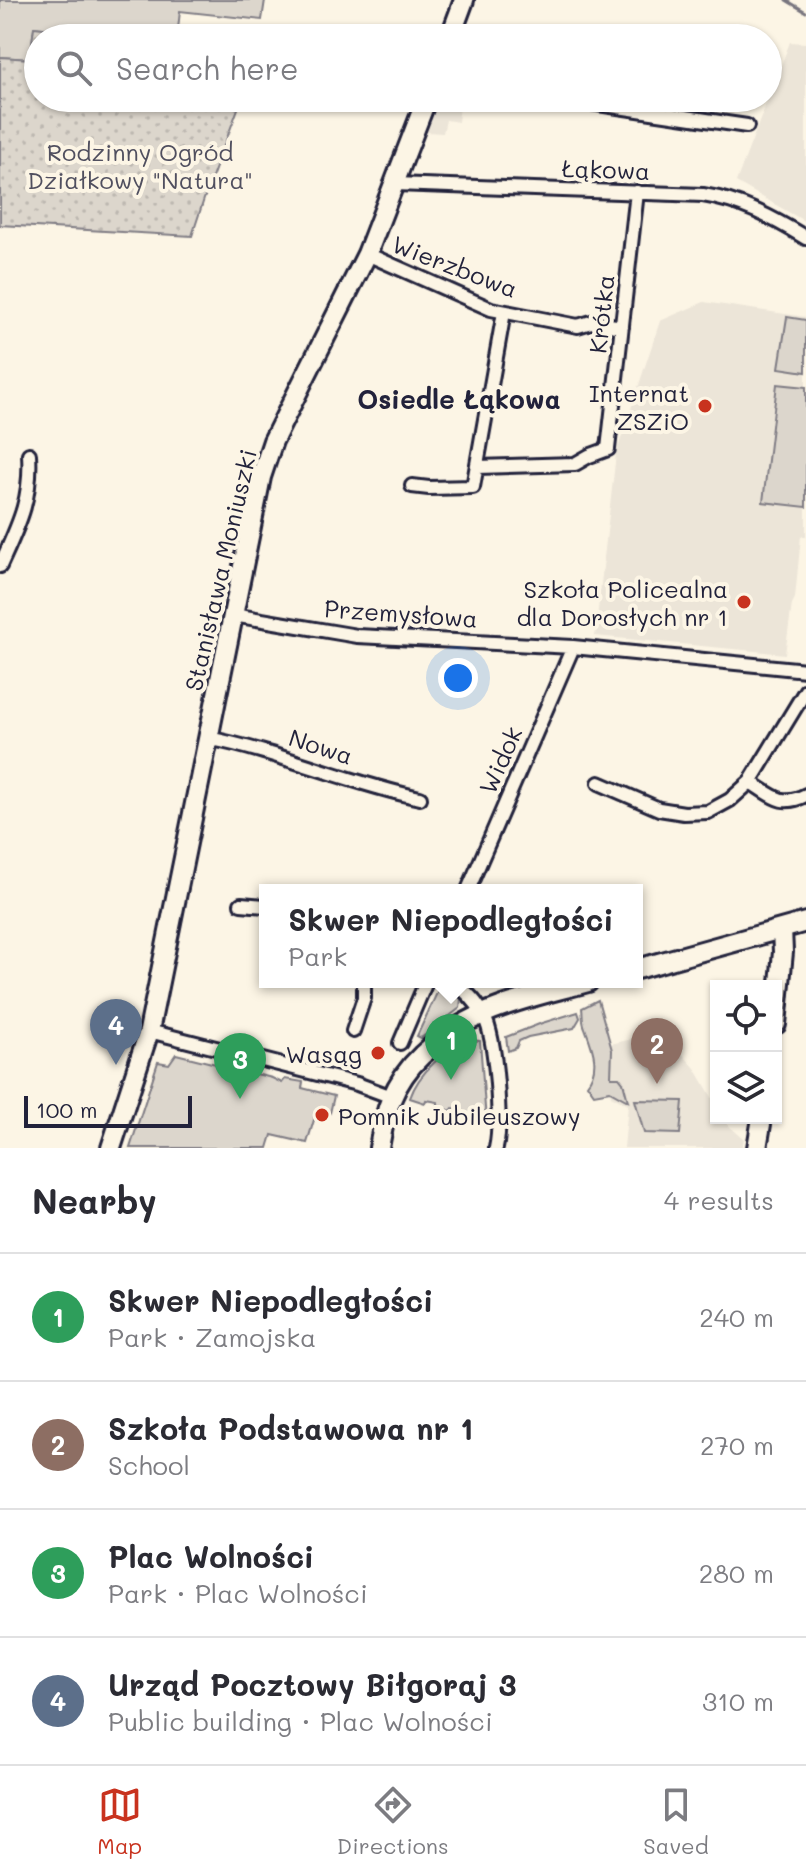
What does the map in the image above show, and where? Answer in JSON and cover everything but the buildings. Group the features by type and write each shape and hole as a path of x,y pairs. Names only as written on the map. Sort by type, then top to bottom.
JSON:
{"street":[{"path":"455,24 464,0"},
{"name":"Stanisława Moniuszki","path":"111,1148 149,1031 256,495 269,451 367,254 422,112"},
{"path":"652,112 747,126"},
{"name":"Łąkowa","path":"395,184 716,197 765,214 806,238"},
{"name":"Krótka","path":"478,467 575,464 608,449 637,192"},
{"name":"Wierzbowa","path":"367,254 485,307 578,326 591,322 622,327"},
{"path":"412,486 473,487 504,312"},
{"path":"0,566 26,502 30,485 29,454"},
{"name":"Przemysłowa","path":"233,615 357,636 573,647 806,670"},
{"name":"Widok","path":"471,884 573,647"},
{"path":"599,783 659,809 684,813 708,812 730,800 750,782 806,690"},
{"name":"Nowa","path":"207,738 262,750 420,798"},
{"path":"750,782 786,802 806,795"},
{"path":"241,904 259,906"},
{"path":"643,967 806,922"},
{"path":"781,980 782,929"},
{"path":"353,1031 364,998 364,988"},
{"path":"364,998 372,988"},
{"path":"400,1043 423,988"},
{"path":"462,988 487,1022 499,1121 496,1148"},
{"path":"379,1148 392,1097 406,1073 425,1052 450,1031 483,1013 568,988"},
{"path":"149,1031 357,1084 392,1097"},
{"path":"757,1148 761,1124"}],"shaded area":[{"path":"790,42 806,43 806,222 736,182 763,112 782,112 782,63"},
{"path":"434,112 459,112 458,122 446,120 443,133 426,132"},
{"path":"704,302 806,317 806,537 801,536 785,654 595,636 616,454 660,321"},
{"path":"671,1030 678,1049 695,1068 710,1094 710,1124 727,1124 744,1139 742,1148 624,1148 628,1105 611,1096 602,1046"}],"green space":[{"path":"0,0 265,0 262,20 180,11 179,24 24,24 24,59 0,57"},
{"name":"Rodzinny Ogród Działkowy \"Natura\"","path":"0,57 24,59 24,112 237,112 192,236 0,225"},
{"path":"787,317 806,320 806,372 779,368"},
{"path":"777,384 806,387 806,507 763,502"},
{"path":"439,988 449,988 461,998 460,1008 421,1038 417,1036"},
{"path":"598,1000 612,1050 611,1077 619,1077 623,1082 628,1101 610,1091 594,1094 587,1084 594,1063 582,1008"},
{"path":"578,1012 580,1018 574,1028 528,1037 508,1051 506,1037"},
{"path":"468,1037 480,1041 486,1121 457,1112 458,1109 451,1111 438,1106 438,1102 426,1100 425,1103 410,1098 426,1071"},
{"path":"176,1054 282,1083 285,1079 303,1082 302,1088 334,1096 330,1113 317,1110 307,1143 272,1135 268,1148 130,1148 158,1062 169,1064"},
{"path":"635,1100 683,1101 680,1134 644,1133"}],"waterway":[{"path":"786,0 806,12"}],"place":[{"name":"Internat ZSZiO","path":"705,406"},
{"name":"Szkoła Policealna dla Dorosłych nr 1","path":"744,602"},
{"name":"Wasąg","path":"378,1053"},
{"name":"Urząd Pocztowy Biłgoraj 3","path":"116,1065"},
{"name":"Skwer Niepodległości","path":"451,1080"},
{"name":"Szkoła Podstawowa nr 1","path":"657,1084"},
{"name":"Plac Wolności","path":"240,1099"},
{"name":"Pomnik Jubileuszowy","path":"322,1115"}],"district":[{"name":"Osiedle Łąkowa","path":"459,399"}]}
